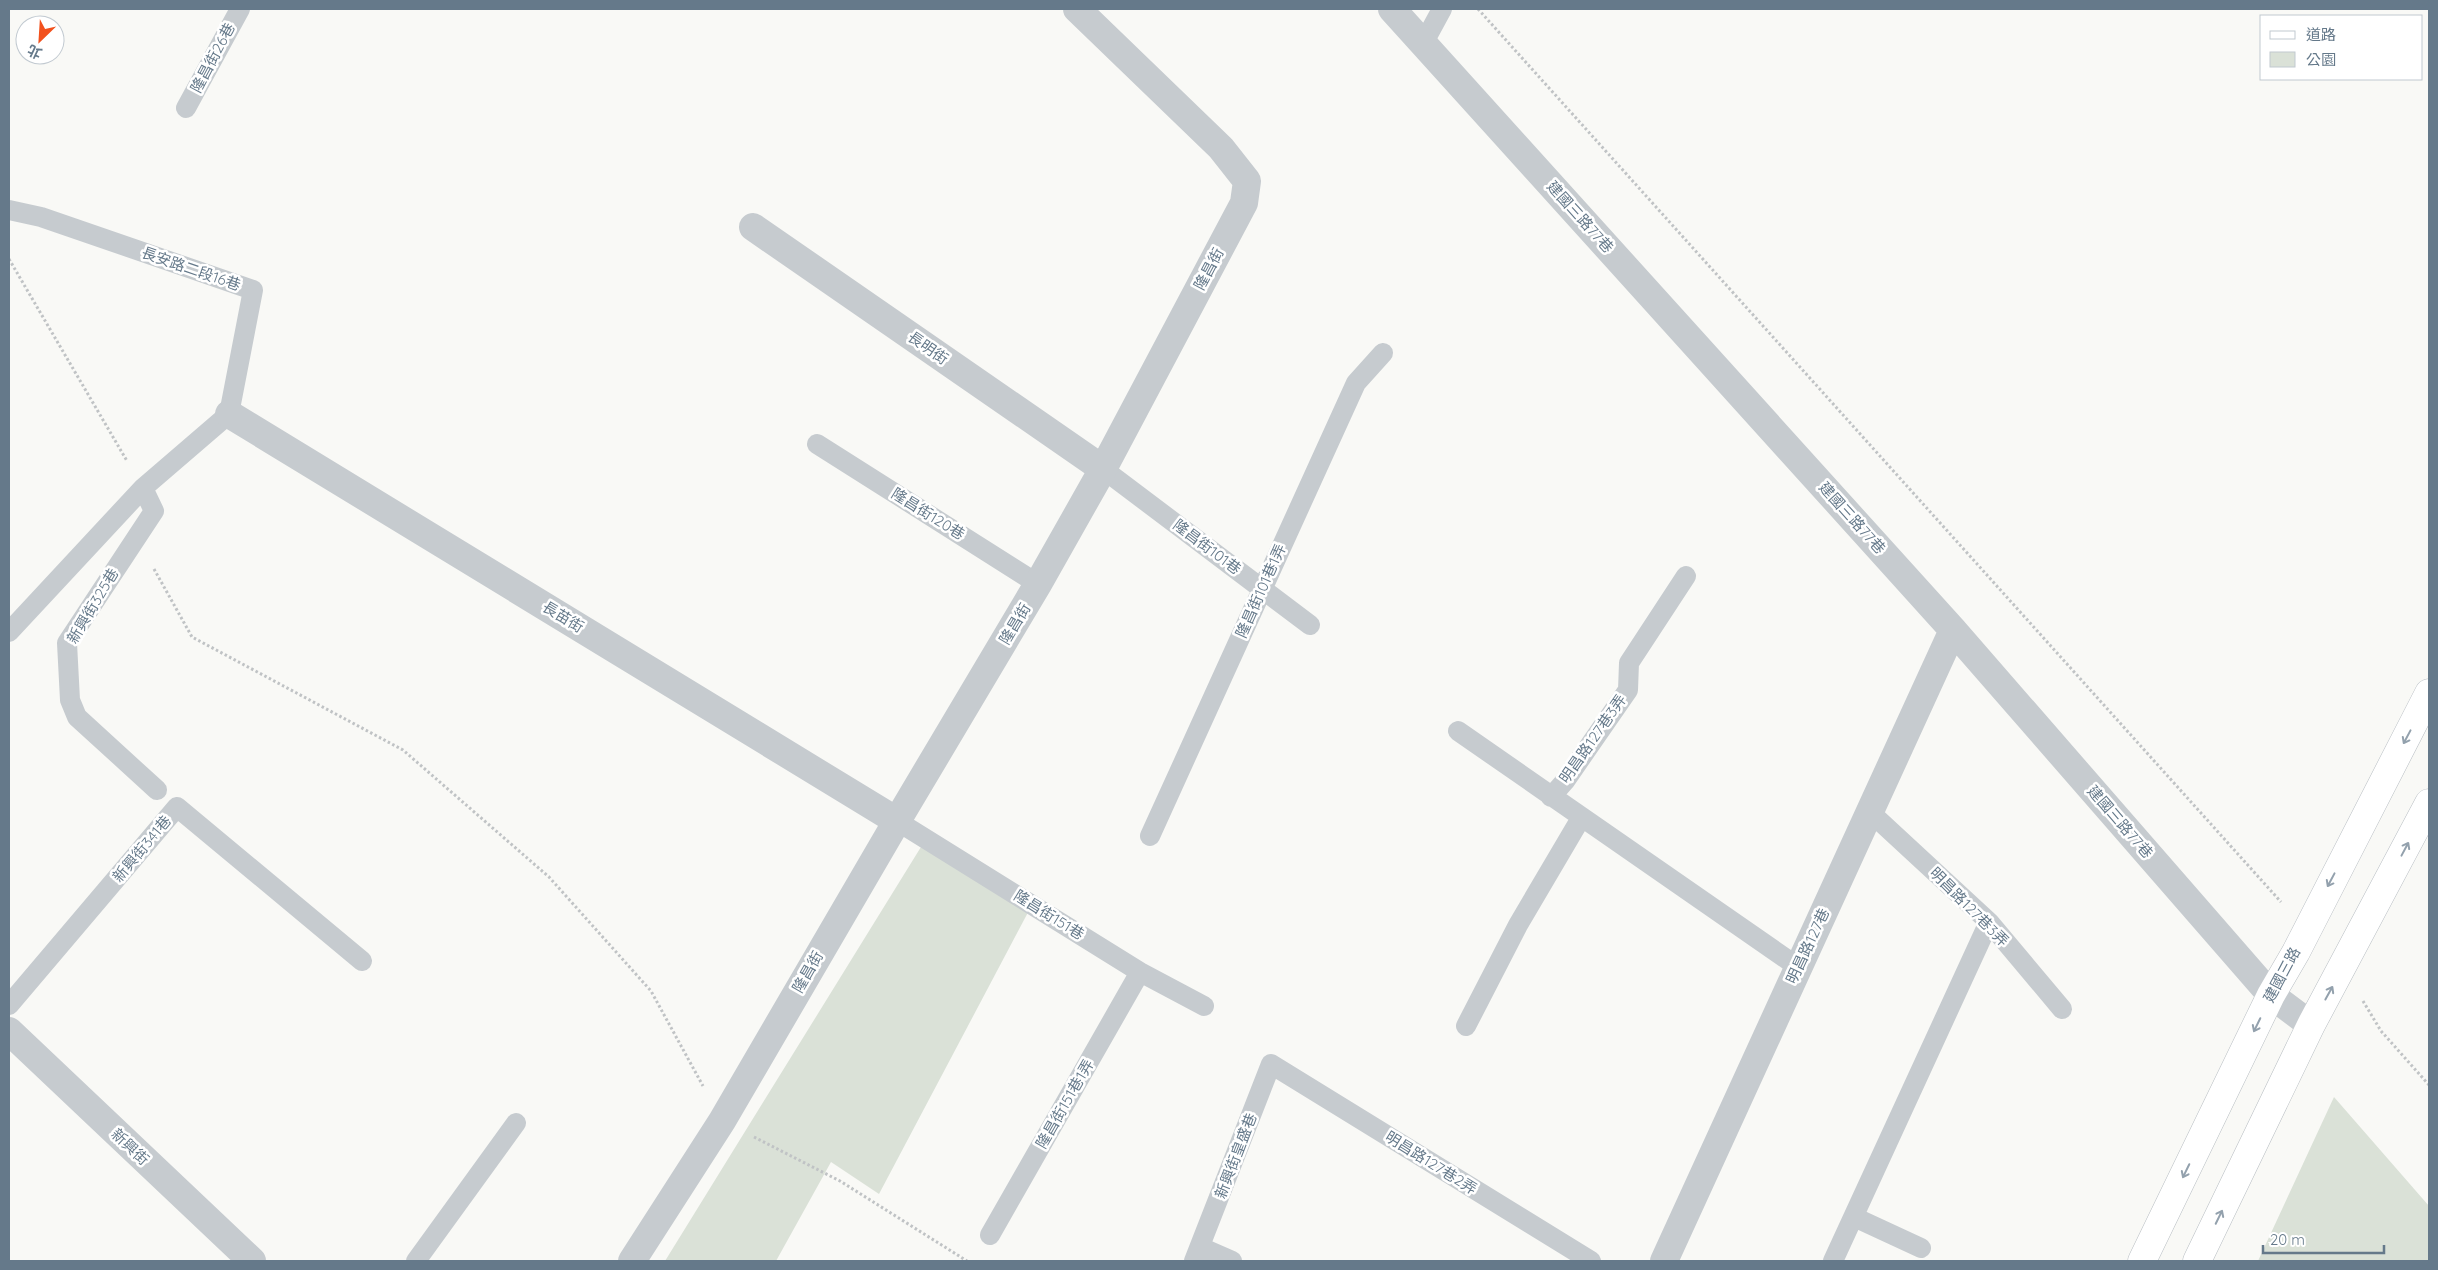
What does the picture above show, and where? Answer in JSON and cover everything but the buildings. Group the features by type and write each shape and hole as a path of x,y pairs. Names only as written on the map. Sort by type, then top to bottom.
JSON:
{"street":[{"name":"隆昌街","path":"632,1261 722,1121 1038,584 1103,470 1244,203 1247,181 1221,148 1077,9"},
{"name":"建國三路77巷","path":"1392,9 1953,630 2271,995 2311,1025"},
{"name":"長明街","path":"753,228 1103,470"},
{"name":"長苗街","path":"229,414 897,821"},
{"name":"明昌路127巷","path":"1664,1261 1953,630"},
{"name":"建國三路","path":"2142,1261 2271,995 2296,952 2306,929 2429,693"},
{"path":"2198,1261 2311,1025 2429,803"},
{"name":"新興街","path":"9,1031 246,1260"}],"lane":[{"name":"隆昌街26巷","path":"186,108 240,9"},
{"path":"1423,44 1442,9"},
{"name":"長安路二段16巷","path":"9,210 40,217 253,290 229,414"},
{"name":"隆昌街101巷1弄","path":"1150,836 1356,383 1383,353"},
{"path":"9,632 142,488 229,414"},
{"name":"隆昌街120巷","path":"817,444 1038,584"},
{"name":"隆昌街101巷","path":"1103,470 1310,625"},
{"path":"142,488 154,511"},
{"name":"新興街325巷","path":"154,511 67,643 70,700 77,717 157,790"},
{"name":"明昌路127巷3弄","path":"1551,797 1565,782 1628,690 1629,663 1686,576"},
{"name":"明昌路127巷3弄","path":"1458,731 1798,968"},
{"name":"新興街341巷","path":"9,1005 177,807 362,961"},
{"name":"明昌路127巷3弄","path":"1870,812 1989,922 2062,1009"},
{"path":"1466,1026 1518,925 1581,818"},
{"name":"隆昌街151巷","path":"897,821 1140,972 1204,1006"},
{"path":"1833,1261 1989,922"},
{"name":"隆昌街151巷1弄","path":"990,1235 1140,972"},
{"name":"新興街皇盛巷","path":"1232,1261 1197,1254 1271,1064"},
{"name":"明昌路127巷2弄","path":"1271,1064 1591,1261"},
{"path":"416,1261 516,1123"},
{"path":"1854,1218 1921,1248"}],"path":[{"path":"1478,9 2306,929"},
{"path":"9,258 142,488"},
{"path":"154,511 154,570 192,637 402,750 549,877 651,991 722,1121 840,1181 966,1261"},
{"path":"2341,968 2381,1031 2429,1085"}],"green space":[{"path":"929,834 1033,903 879,1194 831,1162 776,1261 665,1261"},
{"path":"2334,1097 2429,1206 2429,1261 2258,1261"}]}
